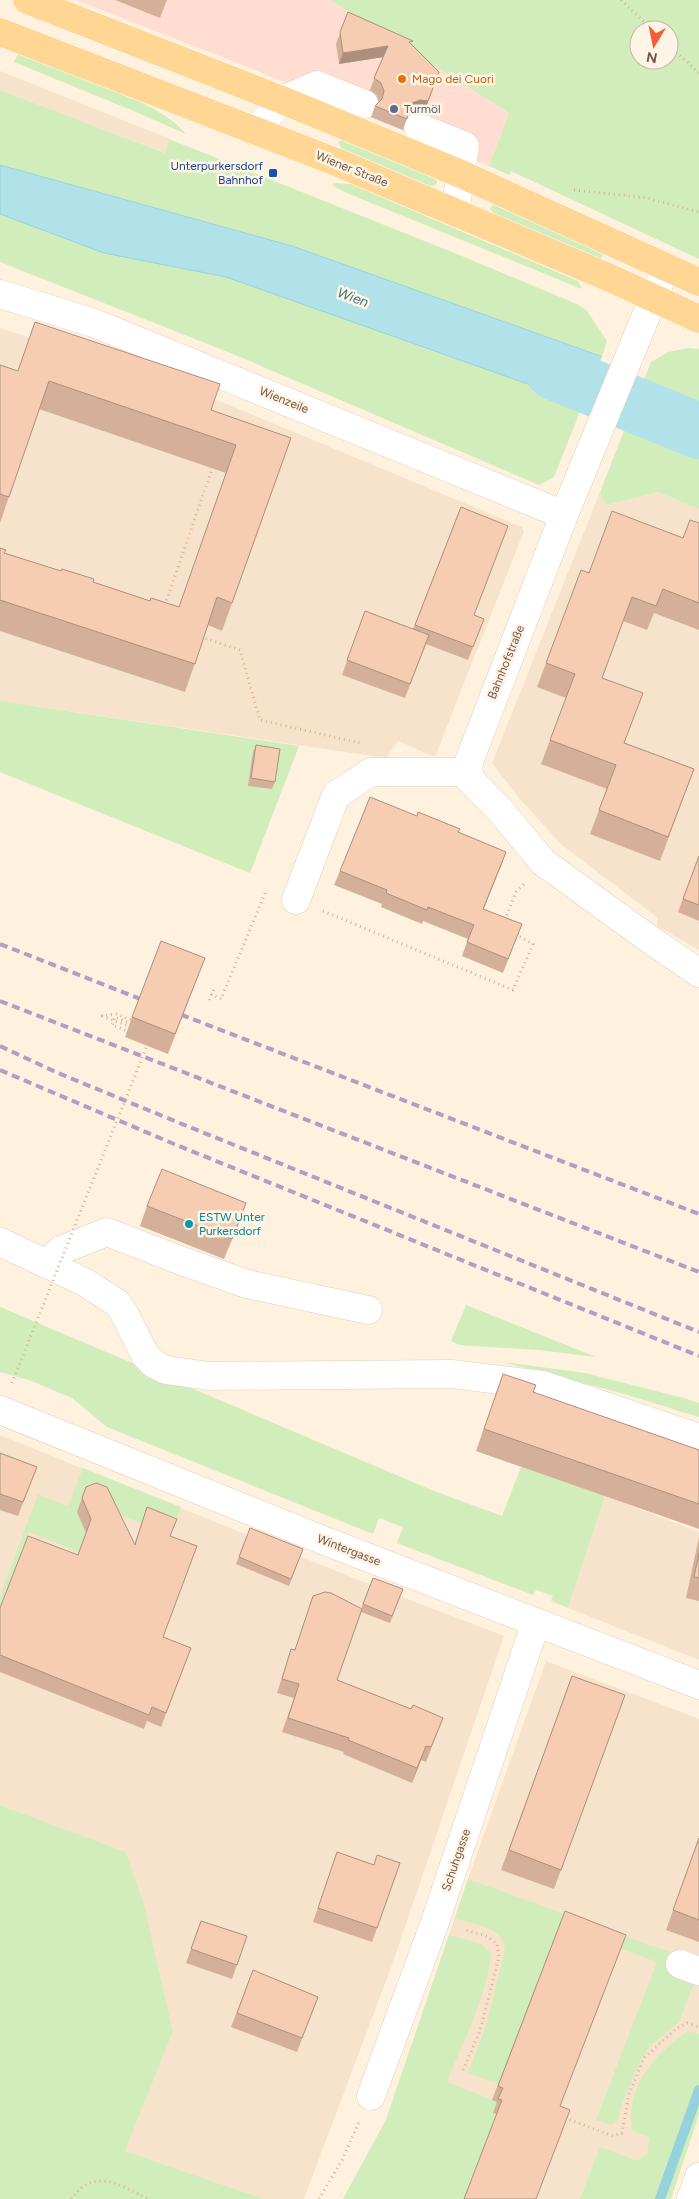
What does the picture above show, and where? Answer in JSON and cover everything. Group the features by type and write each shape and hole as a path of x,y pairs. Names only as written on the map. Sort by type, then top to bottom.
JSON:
{"main road":[{"path":"27,0 282,100 462,174 699,282"},
{"name":"Wiener Straße","path":"0,32 336,162 699,319"}],"street":[{"path":"255,131 282,100 317,85 367,98"},
{"path":"421,120 465,146 455,212"},
{"name":"Bahnhofstraße","path":"469,772 468,764 473,746 564,515 666,267"},
{"name":"Wienzeile","path":"2,302 94,322 564,515"},
{"path":"296,900 336,795 371,772 469,772 470,780 500,810 543,862 699,973"},
{"path":"47,1264 61,1250 107,1232 182,1262 247,1284 368,1310"},
{"path":"0,1242 86,1283 117,1303 124,1313 144,1355 154,1364 166,1370 209,1376 451,1374 543,1385 699,1438"},
{"name":"Wintergasse","path":"0,1410 325,1541 699,1686"},
{"name":"Schuhgasse","path":"371,2096 435,1922 536,1622"},
{"path":"691,2199 699,2177"}],"path":[{"path":"621,0 642,20"},
{"path":"679,54 699,73"},
{"path":"569,190 647,198 699,212"},
{"path":"164,607 214,463"},
{"path":"195,635 240,650 260,720 368,745"},
{"path":"501,927 516,892 543,862"},
{"path":"211,994 220,999 267,888 513,990 533,944 509,931"},
{"path":"209,1000 214,989"},
{"path":"138,1036 112,1025 115,1017 137,1028 101,1016 116,1014 143,1024"},
{"path":"12,1384 150,1039"},
{"path":"461,1929 487,1936 497,1944 499,1957 480,2031 463,2070"},
{"path":"558,2114 613,2136 622,2133 629,2094 644,2058 677,2028 687,2024 699,2027"},
{"path":"319,2199 342,2160 371,2096"},
{"path":"71,2199 82,2186 92,2181 106,2180 149,2199"}],"shaded area":[{"path":"76,0 330,0 509,113 489,166 245,66"},
{"path":"0,71 170,139 166,153 0,90"},
{"path":"0,328 191,389 522,527 524,531 435,757 398,741 386,758 0,701"},
{"path":"600,492 606,505 658,492 699,509 699,950 657,926 658,918 562,845 518,797 492,763"},
{"path":"0,1435 371,1585 504,1636 392,1965 304,2199 264,2199 125,2151 173,2032 144,1904 126,1852 0,1805"},
{"path":"605,1496 699,1532 699,1660 568,1608"},
{"path":"546,1661 699,1719 699,2071 654,2199 343,2199 386,2120 468,1879"}],"green space":[{"path":"330,0 699,0 699,259 511,171 509,175 489,166 509,113"},
{"path":"18,54 108,87 132,98 173,121 186,134 14,62"},
{"path":"0,90 165,153 169,139 579,305 587,311 607,341 602,356 292,246 0,165"},
{"path":"342,139 436,178 437,183 430,186 341,148 338,142"},
{"path":"333,183 351,184 578,281 582,289 347,193 333,186"},
{"path":"494,203 605,253 601,258 598,258 493,213 490,209"},
{"path":"0,214 104,253 226,277 583,404 554,477 539,485 233,354 0,262"},
{"path":"688,348 699,349 699,509 658,492 606,505 600,492 651,362 668,352"},
{"path":"0,701 299,746 250,873 0,772"},
{"path":"466,1305 596,1357 539,1350 460,1345 451,1341"},
{"path":"0,1307 434,1491 502,1516 521,1467 605,1496 568,1608 551,1601 553,1596 536,1590 533,1595 397,1543 403,1527 379,1518 373,1534 107,1427 72,1398 29,1380 0,1372"},
{"path":"502,1362 585,1373 687,1399 699,1403 699,1417 621,1393"},
{"path":"83,1468 181,1507 171,1533 107,1511 89,1525 79,1552 29,1532 0,1608 0,1597 38,1494 68,1506"},
{"path":"0,1805 126,1852 144,1904 173,2032 125,2151 264,2199 0,2199"},
{"path":"468,1879 683,1957 696,1978 679,2022 649,2047 639,2064 622,2103 618,2120 611,2125 596,2120 657,1962 560,1925 499,2084 468,2073 487,2023 505,1948 501,1937 491,1929 455,1918"},
{"path":"449,1935 482,1944 491,1954 479,2003 447,2082 498,2102 497,2114 464,2199 343,2199 386,2120"},
{"path":"688,2031 699,2034 699,2114 671,2199 580,2199 600,2147 638,2161 647,2154 650,2138 632,2130 631,2114 633,2099 638,2085 654,2061"}],"water":[{"path":"0,165 292,246 620,363 601,410 226,277 104,253 0,214"}],"pier":[{"path":"603,354 621,361 601,412 583,406"}],"building":[{"path":"348,12 413,41 409,42 439,72 428,101 420,100 412,103 408,110 407,119 375,106 382,99 384,91 381,83 374,78 388,46 343,53 340,32"},
{"path":"35,322 220,384 211,410 291,438 232,603 217,597 195,664 0,600 0,548 6,550 4,553 94,579 93,582 150,601 151,598 179,607 236,445 49,381 9,497 0,494 0,365 18,371"},
{"path":"461,507 508,526 474,615 484,619 473,647 415,625"},
{"path":"612,511 683,538 690,520 699,523 699,603 663,589 656,606 632,597 602,678 643,693 624,743 694,769 668,837 599,810 616,765 550,740 575,674 546,663 581,570 589,573"},
{"path":"365,611 429,635 410,684 347,660"},
{"path":"256,745 280,749 275,782 251,778"},
{"path":"370,797 417,816 418,812 460,829 458,832 506,852 483,909 522,924 508,959 467,942 474,925 428,907 427,910 386,893 387,890 340,871"},
{"path":"699,856 699,905 683,899"},
{"path":"161,941 205,958 175,1034 132,1017"},
{"path":"162,1169 246,1203 232,1239 147,1206"},
{"path":"503,1374 536,1385 533,1392 699,1450 699,1504 484,1429"},
{"path":"0,1453 37,1467 23,1502 0,1494"},
{"path":"96,1483 107,1487 135,1545 147,1507 177,1519 170,1536 197,1546 163,1637 191,1648 166,1713 152,1707 149,1715 0,1655 0,1608 28,1536 78,1555 91,1519 82,1498 86,1487"},
{"path":"250,1528 303,1549 291,1579 239,1557"},
{"path":"699,1553 699,1578 694,1577"},
{"path":"373,1578 403,1589 392,1616 363,1604"},
{"path":"325,1592 331,1593 362,1609 337,1680 411,1709 413,1705 443,1718 431,1747 426,1746 417,1768 348,1740 349,1738 288,1718 299,1684 282,1679 291,1649 295,1650 313,1596"},
{"path":"572,1676 625,1695 561,1870 509,1850"},
{"path":"699,1838 699,1920 673,1910"},
{"path":"337,1852 374,1865 377,1855 400,1863 377,1928 318,1908"},
{"path":"565,1911 626,1935 560,2106 570,2110 536,2199 464,2199 502,2100 498,2099 503,2088 498,2086"},
{"path":"201,1921 247,1936 237,1965 191,1949"},
{"path":"253,1970 318,1997 302,2038 237,2013"}],"waterway":[{"name":"Wien","path":"554,372 699,431"},
{"path":"660,2199 699,2090"}],"tunnel":[{"path":"369,92 423,114"}],"railway":[{"path":"0,944 153,1004"},
{"path":"0,1001 699,1272"},
{"path":"169,1010 699,1214"},
{"path":"0,1046 58,1073 182,1124 699,1332"},
{"path":"0,1070 174,1144 699,1356"}],"place":[{"name":"Mago dei Cuori","path":"402,79"},
{"name":"Turmöl","path":"394,109"},
{"name":"Unterpurkersdorf Bahnhof","path":"273,173"},
{"name":"ESTW Unter Purkersdorf","path":"189,1224"}]}
